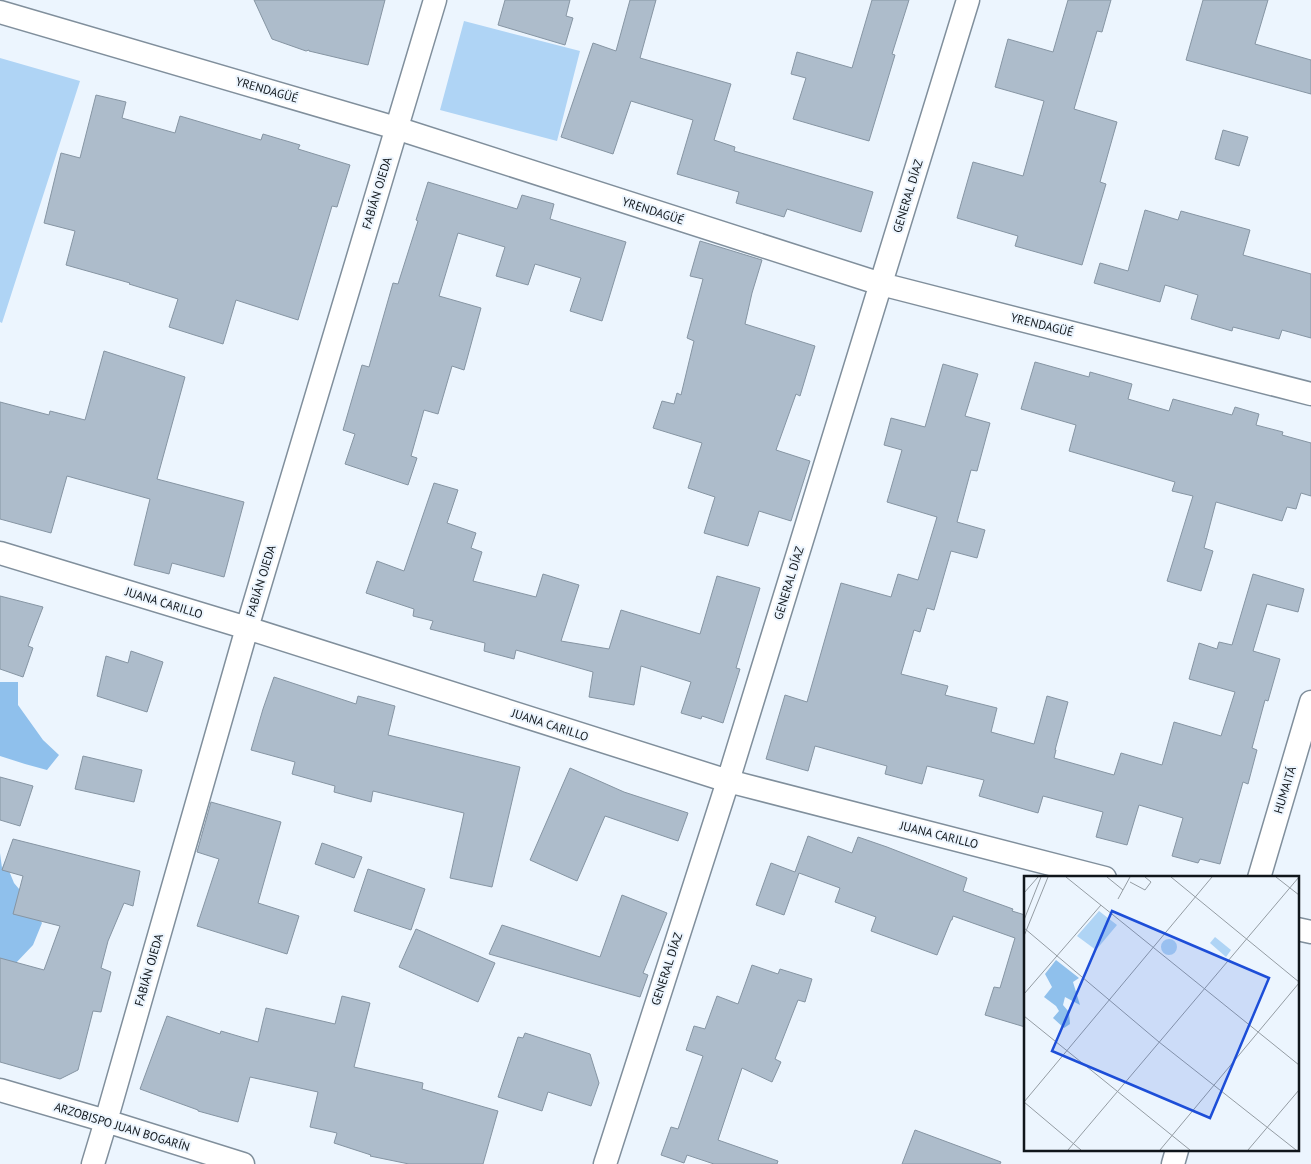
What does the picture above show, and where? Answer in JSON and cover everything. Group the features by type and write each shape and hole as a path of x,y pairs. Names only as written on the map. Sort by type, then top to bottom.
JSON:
{"street":[{"name":"FABIÁN OJEDA","path":"93,1164 247,628 436,0"},
{"name":"GENERAL DÍAZ","path":"605,1164 728,781 968,0"},
{"name":"YRENDAGÜÉ","path":"0,12 396,128 881,284 1311,394"},
{"name":"JUANA CARILLO","path":"0,553 247,628 728,781 1097,876"},
{"name":"HUMAITÁ","path":"1260,876 1311,702"},
{"path":"1298,928 1311,932"},
{"name":"ARZOBISPO JUAN BOGARÍN","path":"0,1090 244,1164"}],"shaded area":[{"path":"464,21 580,51 557,141 440,110"},
{"path":"0,58 80,81 2,323 0,322"},
{"path":"0,682 18,682 18,705 43,740 59,755 47,770 0,756"},
{"path":"0,853 2,868 5,861 14,883 30,902 42,923 33,945 14,965 0,963"}],"building":[{"path":"254,0 385,0 368,65 309,50 306,51 272,39"},
{"path":"505,0 570,0 566,16 573,18 565,45 498,25"},
{"path":"630,0 656,0 640,58 731,84 714,140 735,147 734,151 873,192 861,232 787,209 784,217 736,203 739,192 677,174 693,120 631,101 613,154 561,137 593,43 616,51"},
{"path":"872,0 909,0 892,54 895,55 869,141 793,119 806,78 791,74 797,52 852,68"},
{"path":"1068,0 1111,0 1102,32 1097,31 1074,109 1117,122 1100,182 1106,184 1082,265 1015,246 1018,236 957,218 973,162 1023,176 1044,101 995,87 1008,39 1053,52"},
{"path":"1203,0 1268,0 1255,44 1311,60 1311,94 1186,60"},
{"path":"96,95 126,102 122,118 175,133 180,116 261,140 263,134 300,145 298,149 350,165 337,207 332,206 298,320 236,300 223,344 169,327 178,299 66,265 75,231 44,223 61,153 80,158"},
{"path":"1223,130 1248,137 1239,166 1215,159"},
{"path":"428,182 517,209 522,195 554,204 550,219 626,242 602,321 570,311 581,278 535,264 528,285 496,276 505,247 458,233 439,296 481,308 464,370 452,366 438,414 424,410 411,456 417,458 408,485 345,464 355,434 343,430 362,365 369,367 393,283 398,284"},
{"path":"1145,210 1178,220 1181,211 1250,230 1243,255 1311,274 1311,338 1282,330 1279,339 1233,327 1232,331 1191,319 1198,295 1165,285 1160,302 1094,283 1100,263 1128,271"},
{"path":"700,241 762,260 745,324 815,346 800,396 796,394 776,450 810,461 791,521 759,511 748,546 704,533 715,497 688,488 702,443 653,428 662,401 674,404 677,393 681,395 694,341 687,338 703,279 690,276"},
{"path":"104,351 185,377 157,479 244,502 224,577 172,563 169,574 134,565 150,499 67,476 51,533 0,519 0,402 49,415 50,411 85,420"},
{"path":"1035,362 1089,377 1090,372 1132,384 1128,399 1169,411 1173,399 1232,415 1235,407 1259,414 1256,425 1283,432 1282,435 1311,443 1311,496 1301,493 1296,509 1287,507 1282,521 1216,502 1204,548 1213,551 1201,591 1167,581 1193,496 1172,491 1175,482 1069,451 1076,425 1021,409"},
{"path":"943,364 978,374 965,416 990,423 977,471 971,470 957,522 985,530 977,558 951,551 934,610 927,608 920,632 914,630 901,674 948,686 945,695 997,708 991,732 1034,744 1047,696 1068,702 1054,758 1114,775 1121,753 1162,765 1174,722 1221,736 1235,692 1189,679 1199,643 1217,649 1219,642 1232,645 1253,574 1304,589 1298,612 1267,604 1253,651 1280,659 1268,701 1265,700 1252,748 1257,750 1248,784 1243,782 1220,864 1200,859 1198,863 1172,856 1183,818 1139,805 1127,845 1096,837 1103,812 1043,796 1038,813 979,796 984,780 927,766 922,784 885,774 887,766 815,746 808,771 766,759 785,695 807,702 841,583 891,597 898,574 918,580 937,517 887,502 902,450 884,445 891,418 925,427"},
{"path":"434,483 458,490 447,523 476,533 471,548 482,552 473,581 536,597 543,574 579,585 561,641 609,649 621,610 700,634 717,576 760,588 736,668 740,669 723,723 702,716 701,719 681,713 691,682 641,666 634,705 589,697 593,672 516,650 514,659 484,651 485,643 430,629 433,621 413,616 414,609 366,593 377,561 404,571"},
{"path":"0,596 43,607 28,646 33,648 23,677 0,669"},
{"path":"131,651 163,662 147,712 97,696 106,656 128,663"},
{"path":"274,677 356,704 358,696 395,706 388,735 520,767 492,887 450,878 464,813 373,791 371,802 334,792 335,786 292,774 295,762 251,750"},
{"path":"83,756 142,770 134,802 75,789"},
{"path":"570,768 624,792 688,813 678,841 605,816 577,881 530,860"},
{"path":"0,777 33,786 20,826 0,820"},
{"path":"211,802 281,822 258,903 299,916 287,954 197,926 219,859 197,852"},
{"path":"808,836 852,853 858,837 967,878 963,891 1024,915 1024,1027 985,1015 994,987 1000,988 1015,938 953,916 937,955 871,931 876,917 835,902 840,888 799,873 784,915 756,905 771,863 795,872"},
{"path":"13,839 140,871 133,906 124,903 108,941 101,968 111,972 101,1012 93,1011 78,1070 60,1079 0,1062 0,958 44,970 60,926 13,914 23,876 2,870"},
{"path":"322,843 362,857 354,878 315,864"},
{"path":"368,869 425,889 411,930 354,911"},
{"path":"622,895 667,913 643,973 648,975 640,997 489,954 502,925 600,957"},
{"path":"416,929 495,963 478,1002 399,967"},
{"path":"752,965 778,974 780,969 812,979 805,1002 798,1000 775,1059 781,1062 772,1082 742,1068 718,1140 778,1161 777,1164 714,1164 687,1155 684,1163 661,1155 671,1127 678,1129 703,1056 686,1050 694,1026 705,1029 717,996 738,1004"},
{"path":"342,996 370,1003 354,1067 423,1083 422,1089 498,1111 483,1164 409,1164 370,1156 334,1143 337,1133 310,1127 318,1092 250,1077 238,1122 198,1111 140,1089 167,1016 220,1034 221,1031 258,1042 266,1008 335,1024"},
{"path":"525,1033 590,1054 599,1083 591,1106 548,1092 542,1111 498,1097 518,1037 523,1038"},
{"path":"915,1130 1001,1162 1000,1164 902,1164"}]}
